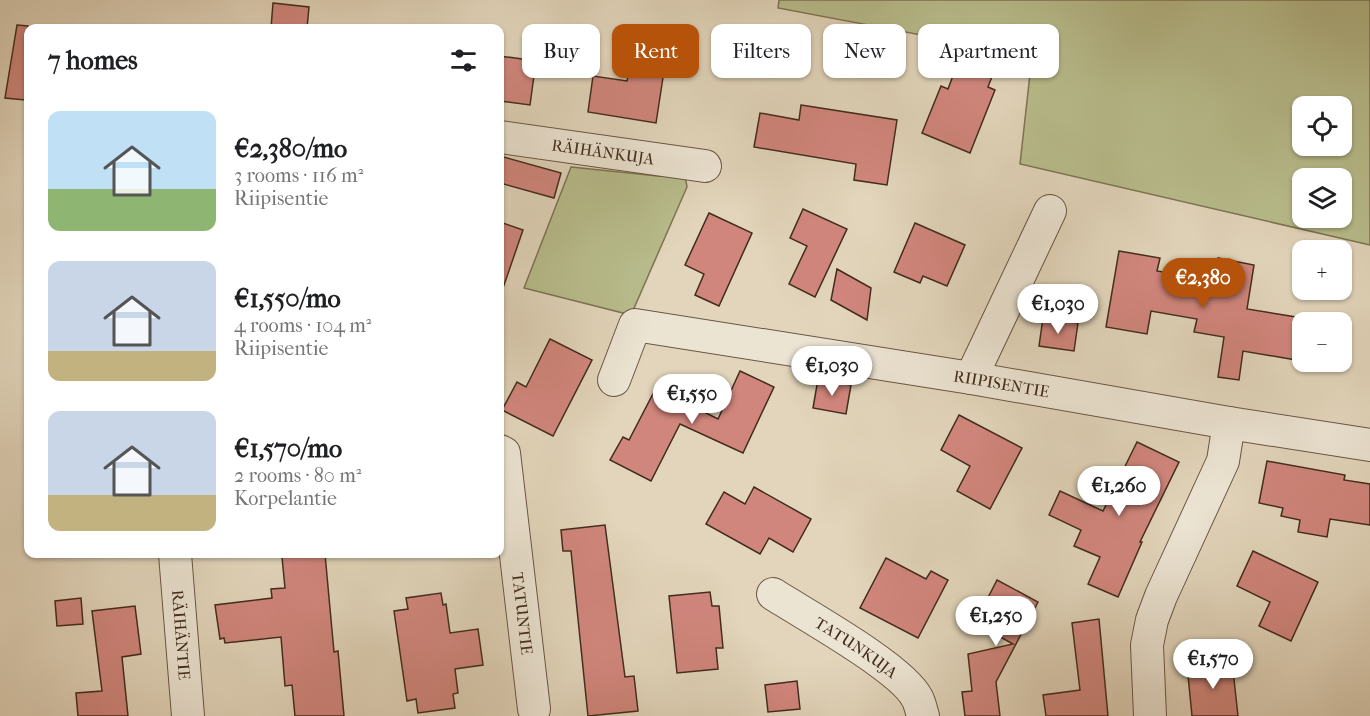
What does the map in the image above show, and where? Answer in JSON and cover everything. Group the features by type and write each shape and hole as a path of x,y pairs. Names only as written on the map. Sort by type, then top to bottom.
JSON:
{"street":[{"name":"RÄIHÄNKUJA","path":"504,138 705,166"},
{"path":"971,378 1050,211"},
{"name":"RIIPISENTIE","path":"614,380 635,325 971,378 1370,445"},
{"path":"1150,716 1147,645 1152,620 1223,461 1229,423"},
{"name":"TATUNTIE","path":"504,453 534,708"},
{"name":"RÄIHÄNTIE","path":"175,558 188,716"},
{"name":"TATUNKUJA","path":"773,594 900,677 917,697 922,716"}],"green space":[{"path":"779,0 1370,0 1370,245 1297,228 1352,228 1352,168 1292,168 1292,227 1020,164 1030,78 1059,78 1059,24 918,24 918,34 906,32 906,24 863,24 778,8"},
{"path":"571,167 658,176 681,175 686,181 687,187 631,315 524,288"}],"building":[{"path":"273,3 309,7 307,24 271,24"},
{"path":"17,25 24,26 24,100 5,98"},
{"path":"504,57 522,59 522,78 534,78 530,105 504,102"},
{"path":"593,78 627,81 628,78 663,78 656,123 588,112"},
{"path":"952,78 991,78 988,87 995,90 970,153 922,133 941,86 948,89"},
{"path":"801,105 897,120 887,185 854,180 856,164 754,147 760,113 799,120"},
{"path":"504,157 561,173 554,198 504,184"},
{"path":"803,209 847,229 815,297 789,284 807,246 790,238"},
{"path":"709,213 752,233 719,306 695,295 704,274 685,265"},
{"path":"504,223 523,230 504,285"},
{"path":"915,223 965,245 947,286 923,276 920,283 894,272"},
{"path":"1119,251 1160,258 1157,271 1214,281 1218,258 1254,265 1247,309 1292,316 1292,359 1243,351 1239,380 1218,377 1224,337 1194,332 1197,319 1151,311 1147,334 1106,327"},
{"path":"837,269 871,288 867,320 831,300"},
{"path":"1043,318 1078,323 1074,351 1039,346"},
{"path":"550,339 592,360 553,436 504,411 504,406 517,382 526,387"},
{"path":"740,371 774,387 743,453 680,424 651,481 610,460 623,437 629,440 656,388 718,419"},
{"path":"818,379 851,385 846,414 813,408"},
{"path":"959,415 1022,448 990,509 957,491 970,466 941,450"},
{"path":"1137,442 1179,462 1140,542 1142,542 1118,597 1088,584 1100,557 1074,546 1081,530 1049,515 1060,491 1103,511"},
{"path":"1267,461 1345,475 1344,480 1370,484 1370,525 1330,519 1327,537 1298,532 1300,520 1281,516 1283,508 1259,503"},
{"path":"754,487 811,519 793,552 769,538 760,554 706,524 724,492 745,504"},
{"path":"605,525 625,677 634,676 638,711 588,716 571,551 563,551 561,530"},
{"path":"1253,551 1318,582 1291,641 1259,626 1270,602 1237,586"},
{"path":"282,558 325,558 334,652 338,651 344,716 295,716 292,685 285,686 281,637 225,643 224,638 220,639 215,605 272,598 271,589 285,588"},
{"path":"886,558 926,579 931,571 948,580 918,638 860,608"},
{"path":"997,580 1038,602 996,682 1000,716 965,716 962,692 972,691 968,654 1013,644 975,623"},
{"path":"710,592 712,606 719,606 723,648 716,648 718,669 677,673 669,596"},
{"path":"441,593 443,605 446,604 450,633 478,629 483,665 455,669 458,693 453,694 455,708 418,713 416,699 407,701 394,611 408,609 406,598"},
{"path":"81,598 83,624 57,626 55,601"},
{"path":"135,606 141,654 122,657 128,716 78,716 76,693 102,691 92,611"},
{"path":"1099,619 1108,716 1046,716 1043,695 1080,690 1072,623"},
{"path":"1232,661 1238,716 1192,716 1187,665"},
{"path":"797,681 800,709 768,712 765,685"}]}
